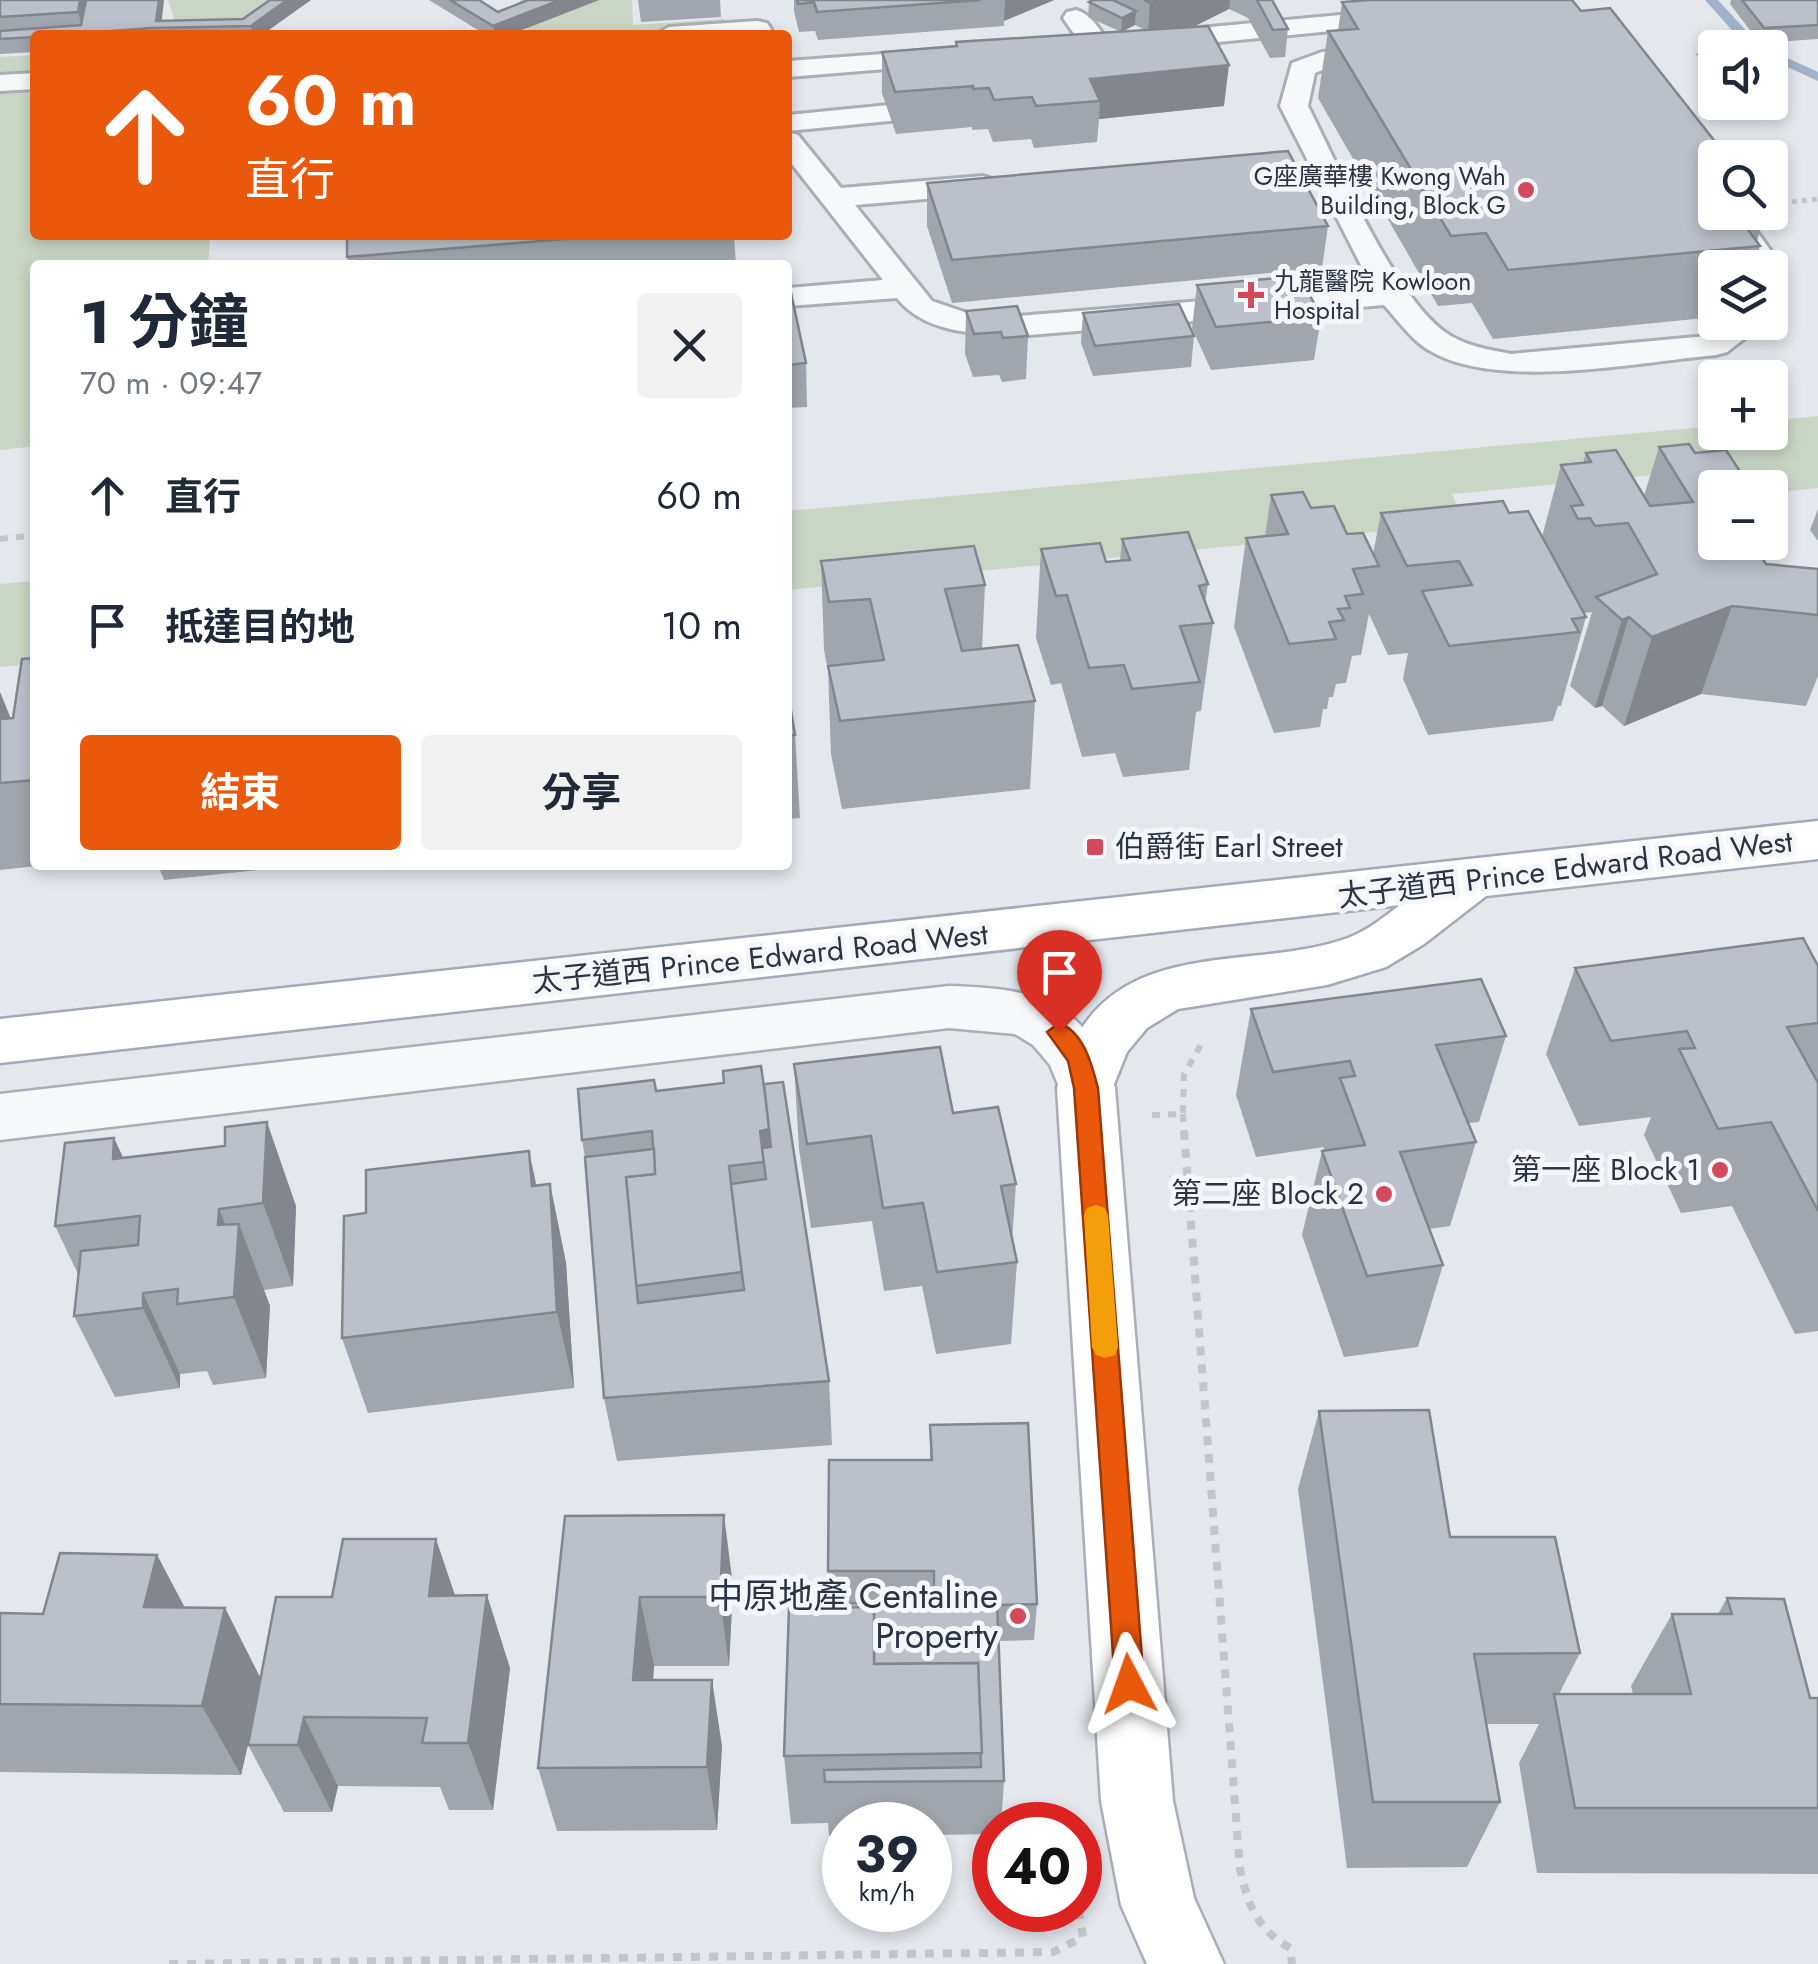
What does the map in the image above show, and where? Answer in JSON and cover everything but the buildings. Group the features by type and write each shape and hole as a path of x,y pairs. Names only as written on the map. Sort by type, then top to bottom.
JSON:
{"main road":[{"name":"太子道西 Prince Edward Road West","path":"0,1041 1818,840"},
{"path":"1186,1964 1158,1905 1138,1802 1088,1103 1092,1057 1123,1015 1150,996 1189,984 1300,968 1368,952 1471,880"}],"street":[{"path":"0,1117 949,1007 994,1008 1028,1016 1059,1032 1079,1058 1088,1103"}],"lane":[{"path":"752,0 758,30"},
{"path":"1283,0 1326,24"},
{"path":"1058,49 1431,15"},
{"path":"1076,18 1116,45"},
{"path":"1406,52 1322,60 1302,70 1294,106 1392,295 1437,342 1471,356 1511,364 1716,345 1722,340"},
{"path":"792,69 962,56"},
{"path":"0,83 30,80"},
{"path":"792,122 889,114"},
{"path":"792,146 921,308 970,324 1018,326 1392,295"},
{"path":"1280,160 1318,157"},
{"path":"834,198 1008,183"},
{"path":"792,297 905,288"}],"path":[{"path":"1788,202 1818,199"},
{"path":"0,538 30,535"},
{"path":"1204,1039 1184,1074 1183,1114 1240,1869 1248,1905 1266,1936 1290,1948 1292,1964"},
{"path":"1088,1103 1183,1114"},
{"path":"170,1964 1053,1952 1084,1937 1083,1932"}],"green space":[{"path":"168,0 290,0 270,30 178,30"},
{"path":"520,0 632,0 633,25 723,19 731,30 527,30"},
{"path":"30,55 30,240 210,240 208,260 30,260 30,447 0,450 0,57"},
{"path":"1818,416 1818,488 1788,491 1788,470 1698,470 1698,475 1693,471 1452,494 1465,523 792,590 792,511 1698,428 1698,450 1788,450 1788,419"},
{"path":"30,581 30,664 0,667 0,584"}],"waterway":[{"path":"1711,0 1739,30"},
{"path":"1788,63 1818,77"}],"slow traffic":[{"path":"1096,1215 1105,1347"}],"place":[{"name":"G座廣華樓 Kwong Wah Building, Block G","path":"1526,190"},
{"name":"九龍醫院 Kowloon Hospital","path":"1251,295"},
{"name":"伯爵街 Earl Street","path":"1095,847"},
{"name":"第一座 Block 1","path":"1720,1170"},
{"name":"第二座 Block 2","path":"1384,1194"},
{"name":"中原地產 Centaline Property","path":"1018,1616"}],"route":[{"path":"1059,1032 1079,1058 1086,1088 1129,1684"}]}
